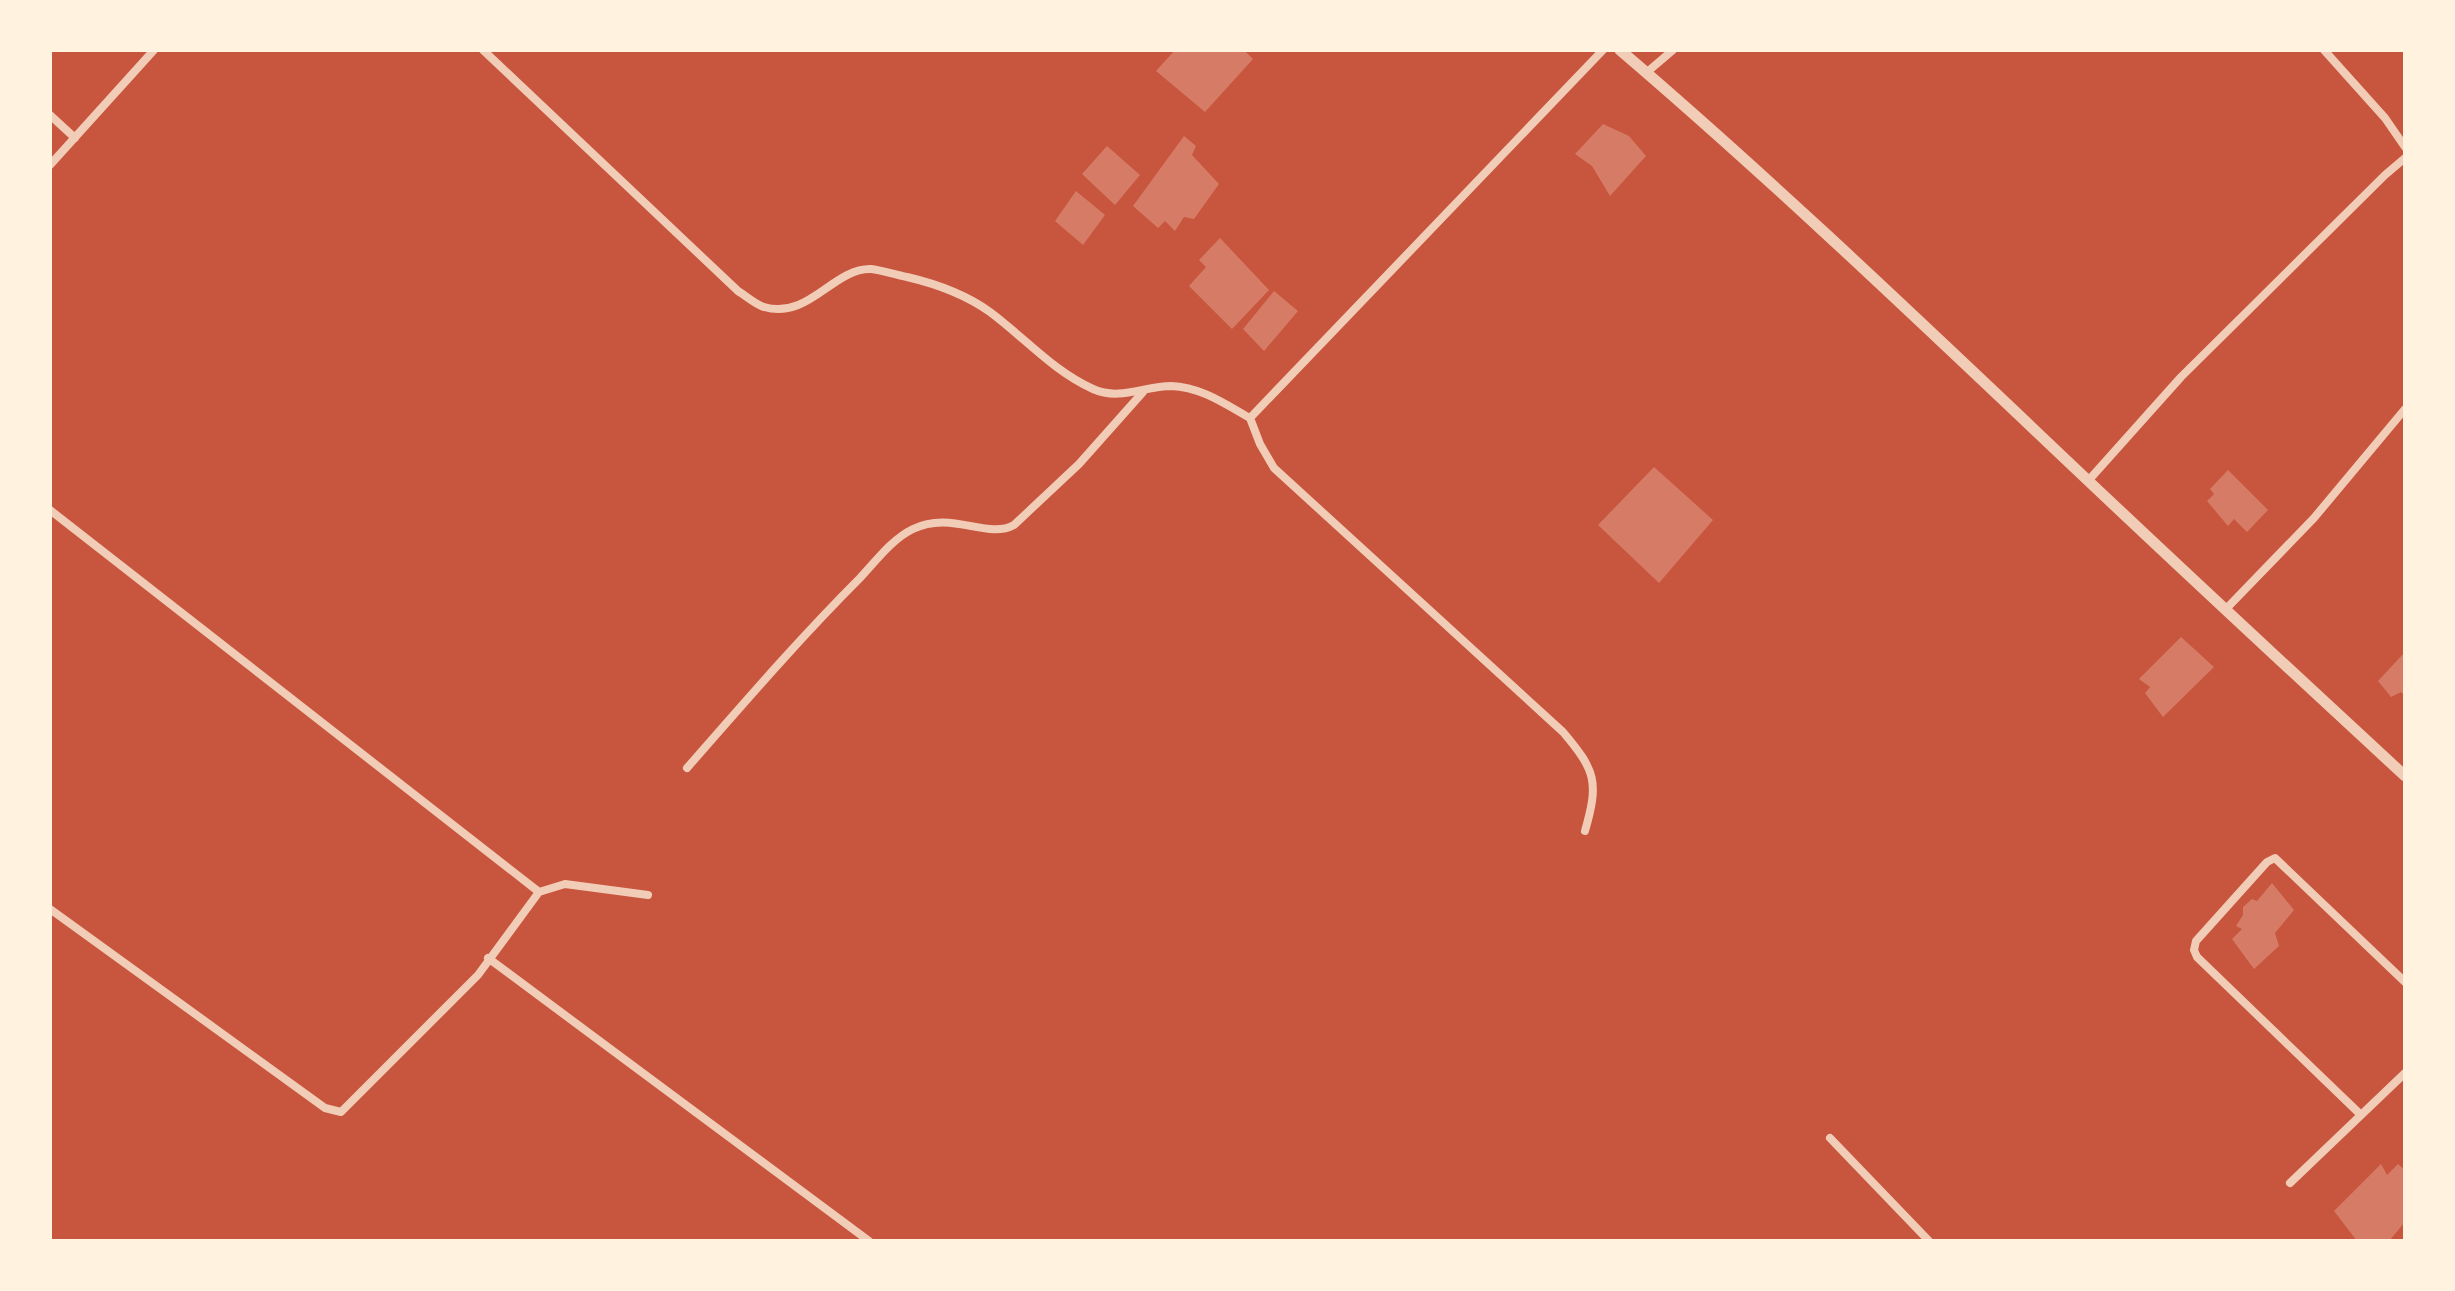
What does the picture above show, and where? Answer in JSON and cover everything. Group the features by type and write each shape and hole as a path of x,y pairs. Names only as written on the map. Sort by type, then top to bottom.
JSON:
{"street":[{"path":"50,165 154,50"},
{"path":"483,50 738,291 764,307 784,308 808,302 849,274 870,269 912,278 953,291 974,302 1030,348 1096,391 1122,395 1169,386 1195,389 1250,418 1274,468 1563,732 1582,754 1593,777 1594,799 1585,831"},
{"path":"1250,418 1603,50"},
{"path":"1620,50 1878,279 2088,481 2405,776"},
{"path":"1646,73 1673,50"},
{"path":"2324,50 2385,118 2405,147"},
{"path":"50,115 75,138"},
{"path":"2088,481 2181,377 2405,158"},
{"path":"687,768 838,599 903,534 935,522 953,521 1005,531 1079,464 1144,391"},
{"path":"2225,610 2314,518 2405,409"},
{"path":"50,510 539,892"},
{"path":"2361,1115 2197,957 2194,950 2196,941 2267,862 2275,858 2405,982"},
{"path":"50,909 325,1108 341,1112 478,975 539,892 565,884 648,895"},
{"path":"488,958 869,1241"},
{"path":"2290,1183 2405,1073"},
{"path":"1830,1138 1929,1241"}],"building":[{"path":"1175,50 1244,50 1253,59 1205,112 1156,71"},
{"path":"1603,124 1629,136 1646,156 1610,196 1592,166 1575,154"},
{"path":"1184,136 1196,146 1192,155 1219,184 1194,219 1184,217 1175,231 1165,221 1158,228 1133,206"},
{"path":"1107,146 1140,175 1115,205 1082,174"},
{"path":"1076,191 1105,215 1083,245 1055,221"},
{"path":"1220,238 1269,290 1232,329 1189,286 1206,267 1199,260"},
{"path":"1274,291 1298,311 1264,351 1243,329"},
{"path":"1654,467 1713,520 1659,583 1598,525"},
{"path":"2228,470 2268,510 2247,532 2234,519 2228,526 2207,501 2214,494 2210,489"},
{"path":"2181,637 2214,667 2163,717 2145,693 2150,687 2139,679"},
{"path":"2405,652 2405,696 2401,692 2391,697 2378,681"},
{"path":"2272,883 2294,910 2275,933 2279,946 2254,969 2232,939 2242,929 2236,926 2243,915 2243,907 2252,899 2257,901"},
{"path":"2381,1164 2387,1175 2398,1164 2405,1170 2405,1222 2389,1241 2357,1241 2334,1211"}]}
